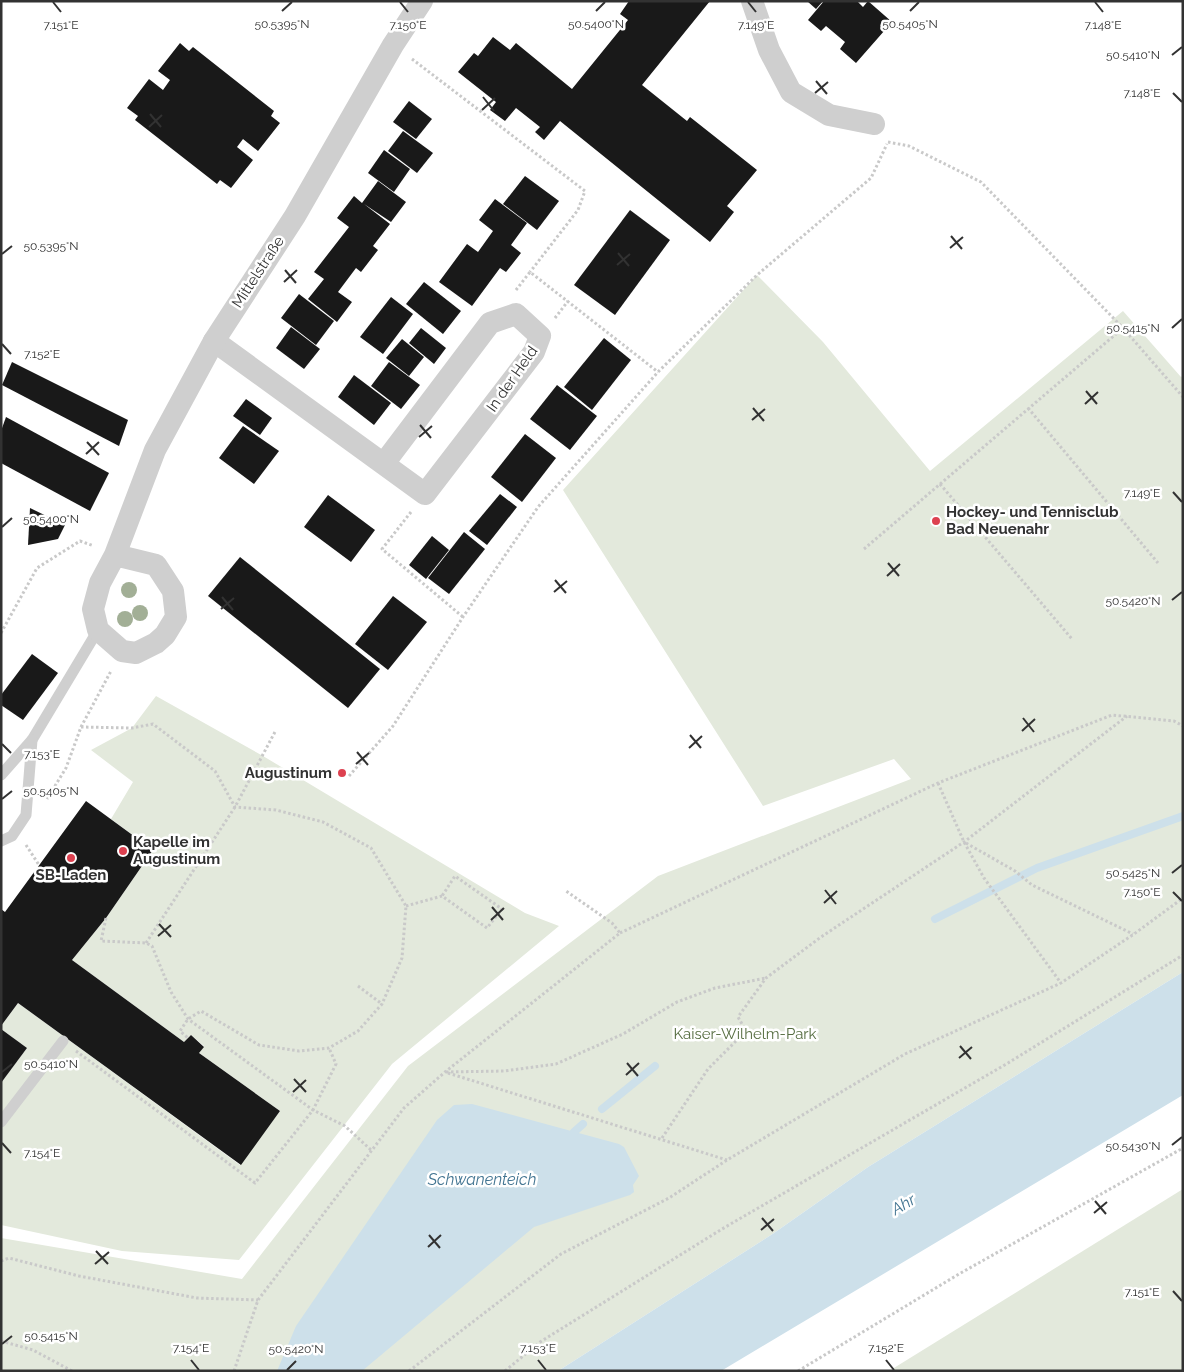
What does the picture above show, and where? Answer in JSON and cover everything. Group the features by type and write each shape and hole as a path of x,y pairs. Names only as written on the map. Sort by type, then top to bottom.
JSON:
{"street":[{"name":"Mittelstraße","path":"98,630 93,609 100,583 115,555 155,450 214,341 295,216 393,45 422,1"},
{"path":"752,1 770,50 791,92 829,114 874,124"},
{"name":"In der Held","path":"385,462 490,323 516,314 540,336 534,352 425,494"},
{"path":"214,341 385,462 425,494"},
{"path":"98,630 122,651 136,653 156,643 165,634 176,617 173,591 156,565 115,555"}],"lane":[{"path":"1,775 32,740 98,630"},
{"path":"1,841 12,836 26,815 32,740"},
{"path":"1,1122 63,1041"}],"path":[{"path":"393,45 585,191 578,210 513,294"},
{"path":"874,124 888,142 908,146 981,182 1122,328 1183,397"},
{"path":"349,776 393,726 463,617 538,507 658,372 757,275 871,178 888,142"},
{"path":"530,272 658,372"},
{"path":"864,549 1122,328"},
{"path":"1028,408 1158,564"},
{"path":"940,484 1072,639"},
{"path":"425,494 382,549 463,617"},
{"path":"1,633 36,568 80,541 115,555"},
{"path":"46,801 66,768 82,727 122,651"},
{"path":"234,1371 258,1300 404,1108 445,1072 620,933 938,783 1112,715 1174,721 1183,726"},
{"path":"662,1138 708,1069 746,1031 738,1017 766,978 821,937 964,842 1127,716"},
{"path":"82,727 132,728 153,724 215,771 235,807"},
{"path":"146,943 235,807 276,730"},
{"path":"938,783 964,842 984,878 1061,983"},
{"path":"188,1038 180,1031 188,1019 201,1011 259,1046 299,1051 329,1048 358,1031 382,1004 402,958 406,906 371,848 323,822 276,810 235,807"},
{"path":"22,839 39,865"},
{"path":"964,842 1015,871 1032,884 1134,934"},
{"path":"406,906 442,896 455,876 502,909 487,928 442,896"},
{"path":"566,891 612,923 620,933"},
{"path":"409,1371 561,1254 669,1198 727,1160 905,1054 1061,983 1134,934 1183,898"},
{"path":"106,918 101,941 146,943 152,946 171,992 188,1019 313,1110 345,1126 371,1150"},
{"path":"505,1371 540,1342 722,1229 1008,1063 1183,955"},
{"path":"445,1072 504,1071 556,1064 623,1034 677,1002 715,988 766,978"},
{"path":"358,986 382,1004"},
{"path":"63,1041 255,1183 313,1110 336,1064 329,1048"},
{"path":"445,1072 662,1138 727,1160"},
{"path":"798,1371 959,1274 1183,1148"},
{"path":"1,1261 9,1258 79,1276 197,1298 258,1300"},
{"path":"1,1340 32,1350 72,1371"}],"green space":[{"name":"Kaiser-Wilhelm-Park","path":"757,275 823,342 930,471 1123,311 1181,377 1183,376 1183,972 868,1167 774,1233 558,1371 1,1371 1,1238 242,1279 408,1066 658,876 911,779 894,759 763,806 563,490"},
{"path":"156,696 263,756 525,913 559,926 392,1064 239,1260 122,1251 1,1225 1,1083 27,1048 1,1029 1,1026 18,1003 240,1165 280,1111 199,1053 204,1046 191,1035 184,1042 72,960 106,918 153,850 111,819 133,782 91,750 132,728"},
{"path":"1183,1189 1183,1371 889,1371"}],"water":[{"name":"Ahr","path":"1183,972 1183,1095 721,1371 558,1371 774,1233 868,1167"},
{"name":"Schwanenteich","path":"472,1104 619,1144 624,1147 639,1176 633,1185 634,1192 630,1195 534,1227 362,1371 277,1371 296,1326 437,1120 454,1105"}],"building":[{"path":"629,1 710,1 642,85 687,121 690,117 757,170 727,206 734,212 710,242 560,121 544,140 535,132 540,127 516,108 505,121 490,110 496,102 458,72 474,53 478,56 493,37 510,50 516,43 572,89 628,20 620,14"},
{"path":"807,1 823,1 816,9"},
{"path":"824,1 857,1 863,7 868,1 892,22 856,63 840,49 845,42 826,26 821,31 808,20"},
{"path":"180,43 189,51 193,47 274,111 271,116 280,123 258,151 243,139 237,147 253,160 231,188 220,180 217,184 135,120 138,116 127,108 149,79 163,90 170,80 158,71"},
{"path":"409,101 432,119 416,139 393,122"},
{"path":"403,131 433,153 417,173 388,151"},
{"path":"384,150 410,169 394,192 368,173"},
{"path":"525,176 559,201 537,230 503,204"},
{"path":"378,181 406,202 391,222 364,204 390,224 373,246 378,250 361,272 356,268 338,292 352,302 337,322 308,299 324,279 314,272 349,227 337,218 354,196 362,203"},
{"path":"495,199 527,223 511,245 521,253 506,272 500,268 472,306 439,282 467,244 478,252 493,231 479,220"},
{"path":"630,210 670,240 615,315 574,285"},
{"path":"424,282 461,311 443,334 406,304"},
{"path":"299,294 334,321 316,345 281,318"},
{"path":"391,297 413,314 383,354 360,337"},
{"path":"291,327 320,349 304,369 276,348"},
{"path":"421,328 446,348 434,364 409,343"},
{"path":"604,338 631,360 592,410 564,387"},
{"path":"402,339 424,357 409,376 386,358"},
{"path":"12,362 128,420 119,446 2,385"},
{"path":"389,362 420,385 401,409 371,386"},
{"path":"354,375 391,403 374,425 338,397"},
{"path":"557,385 597,416 570,450 530,419"},
{"path":"246,399 272,418 260,435 233,416"},
{"path":"6,417 109,473 90,511 1,463 1,431"},
{"path":"243,426 279,451 254,484 219,458"},
{"path":"525,434 556,458 522,502 491,477"},
{"path":"500,494 517,507 487,545 469,531"},
{"path":"328,495 375,530 351,562 304,527"},
{"path":"30,508 65,525 58,539 28,545"},
{"path":"464,532 485,549 449,594 428,578"},
{"path":"432,536 449,550 426,579 409,565"},
{"path":"240,557 380,669 348,708 208,596"},
{"path":"393,596 427,622 388,670 355,644"},
{"path":"32,654 58,673 23,720 1,705 1,695"},
{"path":"86,801 153,850 106,918 72,960 184,1042 191,1035 204,1047 199,1053 280,1111 241,1165 18,1003 1,1026 1,909 5,912"},
{"path":"1,1029 27,1048 1,1083"}],"waterway":[{"path":"935,919 1037,868 1183,816"},
{"path":"602,1109 655,1066"},
{"path":"574,1132 583,1124"}],"place":[{"name":"Hockey- und Tennisclub Bad Neuenahr","path":"936,521"},
{"name":"Augustinum","path":"342,773"},
{"name":"Kapelle im Augustinum","path":"123,851"},
{"name":"SB-Laden","path":"71,858"}]}
